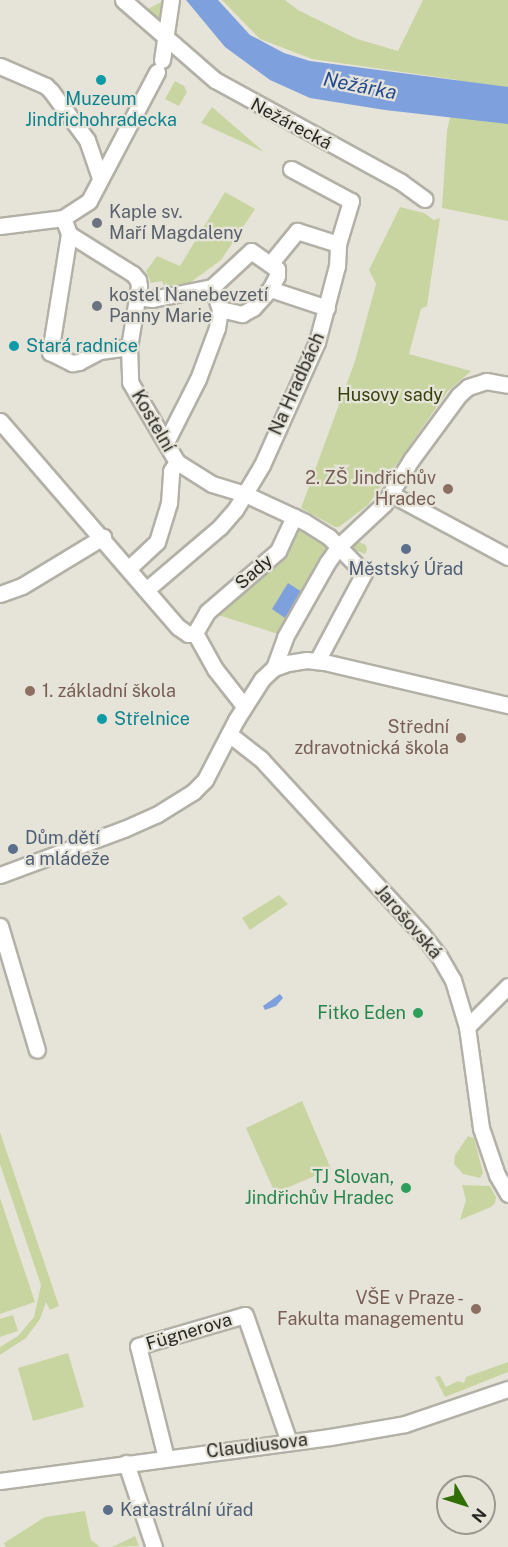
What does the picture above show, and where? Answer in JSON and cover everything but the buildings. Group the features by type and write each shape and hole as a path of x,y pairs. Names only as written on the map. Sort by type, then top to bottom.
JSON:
{"street":[{"name":"Nežárecká","path":"123,0 215,81 240,97 401,182 424,199"},
{"path":"0,226 63,218 89,201 159,66 166,38 171,0"},
{"path":"0,66 46,86 51,91 87,140 100,178"},
{"name":"Na Hradbách","path":"146,590 220,527 244,494 262,465 318,342 337,266 338,244 351,201 291,169"},
{"path":"63,218 69,234 50,352 72,363 79,362 100,351 129,347"},
{"path":"270,264 297,231 338,244"},
{"path":"69,234 133,274 139,286 138,297 152,299 213,287 251,251 277,269 277,276 270,289 253,308 242,314 220,309"},
{"path":"166,442 198,379 216,328 220,309 213,287"},
{"path":"270,289 327,308"},
{"name":"Kostelní","path":"138,297 129,347 130,382 177,462 212,484 244,494 294,517"},
{"path":"274,668 285,637 338,547 377,513 411,460 459,395 468,387 486,381 508,385"},
{"path":"0,420 103,537 178,627 188,634 195,633 214,669 244,706"},
{"path":"129,568 157,542 169,503 171,471 177,462"},
{"path":"391,494 508,557"},
{"path":"294,517 328,537 364,573 317,661"},
{"name":"Sady","path":"195,633 207,612 278,551 294,517"},
{"path":"0,594 22,586 103,537"},
{"path":"0,875 123,829 156,815 185,798 202,784 244,706 262,679 274,668 297,661 317,661 508,705"},
{"name":"Jarošovská","path":"229,734 261,759 421,933 439,956 453,980 467,1027 481,1128 497,1175 508,1194"},
{"path":"0,926 37,1050"},
{"path":"467,1027 508,986"},
{"name":"Fügnerova","path":"166,1458 138,1346 245,1315 289,1442"},
{"name":"Claudiusova","path":"0,1480 289,1442 405,1424 508,1389"},
{"path":"126,1462 154,1547"}],"green space":[{"path":"222,0 285,0 298,10 357,39 398,51 423,0 508,0 508,221 442,208 447,131 458,80 312,59 260,39"},
{"path":"163,1 159,25 144,11"},
{"path":"175,81 184,86 187,92 179,106 165,99"},
{"path":"212,107 264,152 201,123"},
{"path":"225,192 255,209 221,260 191,282 191,286 166,292 162,281 151,283 146,271 157,256 180,266"},
{"name":"Husovy sady","path":"400,207 424,213 434,220 440,218 427,306 421,309 409,354 471,371 448,391 368,505 339,527 335,527 301,508 355,361 376,284 369,270"},
{"path":"299,526 327,542 329,547 278,634 212,613 217,608 224,607 253,575 263,576 276,563 275,557 291,528"},
{"path":"356,541 366,545 365,554 350,548"},
{"path":"279,895 288,904 250,930 242,918"},
{"path":"302,1101 331,1169 275,1193 246,1128"},
{"path":"0,1132 59,1306 50,1310 46,1302 40,1319 26,1338 0,1355 0,1347 18,1336 34,1317 41,1285 0,1164"},
{"path":"468,1136 474,1138 483,1173 480,1178 463,1174 454,1164 455,1155"},
{"path":"462,1185 490,1186 496,1197 495,1203 491,1207 460,1220 466,1200"},
{"path":"0,1198 35,1302 0,1314"},
{"path":"13,1315 18,1331 0,1337 0,1319"},
{"path":"68,1353 84,1407 33,1421 18,1368"},
{"path":"508,1362 508,1372 445,1397 435,1377 440,1376 446,1387 458,1381 464,1383 466,1377"},
{"path":"85,1511 91,1540 100,1547 6,1547 4,1543 45,1517"},
{"path":"135,1536 139,1546 112,1547"}],"water":[{"name":"Nežárka","path":"186,0 218,0 250,35 284,53 310,61 508,87 508,124 385,110 310,98 270,80 225,47"},
{"path":"288,583 302,592 285,618 272,609"},
{"path":"280,994 283,998 276,1006 265,1010 263,1006"}],"place":[{"name":"Muzeum Jindřichohradecka","path":"101,80"},
{"name":"Kaple sv. Maří Magdaleny","path":"97,223"},
{"name":"kostel Nanebevzetí Panny Marie","path":"97,306"},
{"name":"Stará radnice","path":"14,346"},
{"name":"2. ZŠ Jindřichův Hradec","path":"448,489"},
{"name":"Městský Úřad","path":"406,549"},
{"name":"1. základní škola","path":"30,691"},
{"name":"Střelnice","path":"102,719"},
{"name":"Střední zdravotnická škola","path":"461,738"},
{"name":"Dům dětí a mládeže","path":"13,849"},
{"name":"Fitko Eden","path":"418,1013"},
{"name":"TJ Slovan, Jindřichův Hradec","path":"406,1188"},
{"name":"VŠE v Praze - Fakulta managementu","path":"476,1309"},
{"name":"Katastrální úřad","path":"108,1510"}]}
